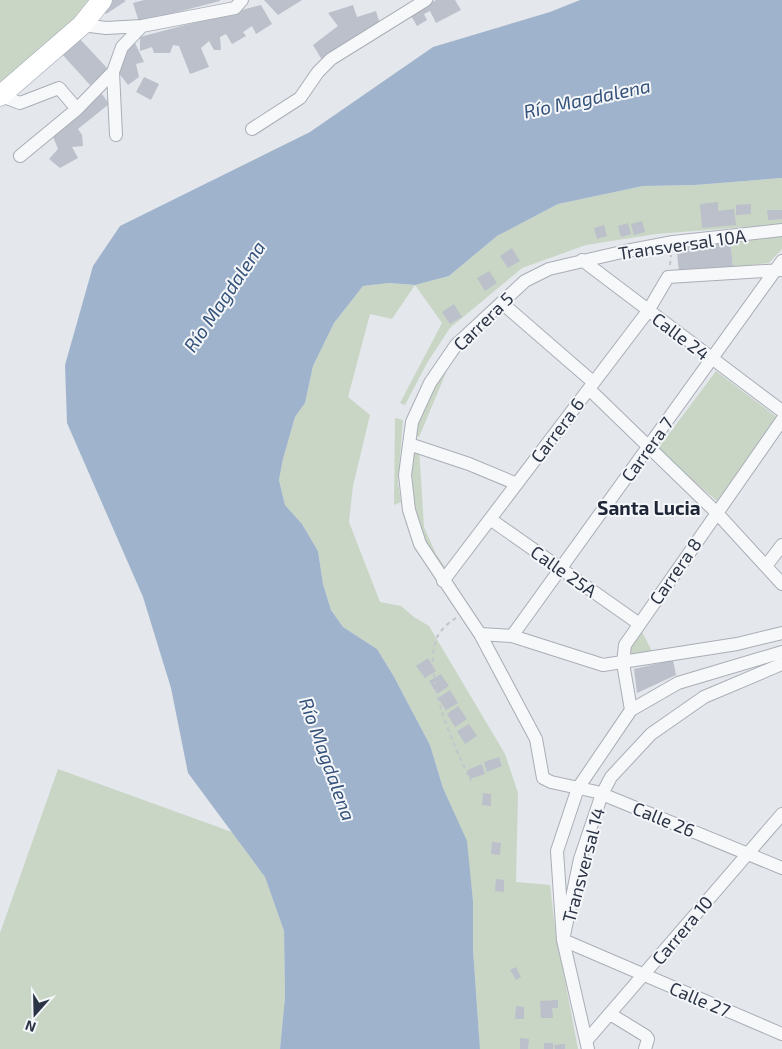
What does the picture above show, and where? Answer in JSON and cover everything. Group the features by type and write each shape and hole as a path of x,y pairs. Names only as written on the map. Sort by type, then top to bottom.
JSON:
{"main road":[{"path":"0,96 82,25 102,0"}],"street":[{"path":"82,25 106,28 142,26 235,8 242,0"},
{"path":"252,129 300,98 318,72 332,59 426,0"},
{"path":"116,135 113,72 122,46 142,26"},
{"path":"20,156 77,109 113,72"},
{"path":"0,96 20,103 58,88 77,109"},
{"name":"Transversal 10A","path":"582,260 673,242 782,230"},
{"name":"Carrera 5","path":"543,778 536,739 466,610 443,581 420,544 409,510 405,476 412,422 430,383 456,345 525,281 548,269 582,260"},
{"name":"Calle 24","path":"582,260 711,360 782,411"},
{"path":"668,277 780,268"},
{"name":"Carrera 7","path":"512,636 711,360 780,268"},
{"name":"Carrera 6","path":"443,581 648,311 668,277"},
{"path":"502,303 591,386 648,448 716,512 782,584"},
{"name":"Carrera 8","path":"632,710 623,663 625,645 638,623 782,420"},
{"path":"408,444 469,464 517,484"},
{"name":"Calle 25A","path":"490,519 638,623"},
{"path":"766,566 782,546"},
{"path":"480,634 512,636 603,665 737,644 782,633"},
{"path":"563,940 557,851 578,788 632,710 678,683 782,652"},
{"name":"Transversal 14","path":"588,1044 563,940 580,859 602,794 611,777 651,734 704,697 782,664"},
{"name":"Calle 26","path":"543,778 551,782 602,794 782,868"},
{"name":"Carrera 10","path":"588,1044 610,1014 746,853 782,814"},
{"name":"Calle 27","path":"563,940 782,1034"},
{"path":"610,1014 647,1044"}],"path":[{"path":"668,277 673,242"},
{"path":"466,610 447,624 436,640 434,663 438,698 458,755 471,781"}],"green space":[{"path":"0,0 102,0 0,96"},
{"path":"782,178 782,224 656,234 586,245 522,268 450,328 427,363 405,405 400,403 442,323 415,285 449,276 497,236 558,204 643,186 695,185"},
{"path":"782,233 782,249 769,263 733,267 730,238"},
{"path":"389,283 415,285 392,319 370,314 348,397 370,415 353,486 349,522 380,602 401,606 429,626 505,754 518,793 516,882 550,885 555,928 578,1049 480,1049 473,949 473,901 466,841 443,788 430,745 393,675 377,649 343,627 331,610 323,584 318,551 302,524 285,505 279,480 295,417 305,403 313,366 334,323 363,286"},
{"path":"456,349 419,437 410,435 422,398"},
{"path":"716,371 778,418 717,501 657,450"},
{"path":"395,418 403,420 398,482 401,502 394,505"},
{"path":"410,446 419,448 424,527 436,554 445,567 440,571 424,542 414,507"},
{"path":"641,630 654,655 633,658 629,645"},
{"path":"58,769 232,832 265,877 284,931 285,997 280,1049 0,1049 0,933"}],"water":[{"name":"Río Magdalena","path":"580,0 782,0 782,178 695,185 643,186 558,204 497,236 449,276 415,285 389,283 363,286 334,323 313,366 305,403 295,417 279,480 285,505 302,524 318,551 323,584 331,610 343,627 377,649 393,675 430,745 443,788 467,841 473,901 473,949 480,1049 280,1049 285,997 284,931 265,877 188,773 171,688 143,597 67,423 65,365 93,266 120,226 310,132 433,47 550,12"}],"building":[{"path":"109,0 126,1 106,14 98,10"},
{"path":"144,0 220,1 139,22 133,3"},
{"path":"264,0 302,0 278,15"},
{"path":"436,0 455,0 461,10 436,23 430,11 424,14 427,20 417,26 410,14"},
{"path":"261,5 272,24 256,34 252,26 243,32 246,36 232,44 226,34 220,37 221,50 214,50 209,41 201,48 209,67 190,74 179,46 173,45 170,53 154,53 152,47 140,51 140,37"},
{"path":"353,5 357,17 376,11 380,24 322,60 313,45 338,26 328,13"},
{"path":"78,37 108,69 90,85 61,53"},
{"path":"135,43 144,62 136,64 139,77 128,85 118,72 124,54"},
{"path":"144,77 159,84 151,100 136,92"},
{"path":"102,94 109,104 78,129 82,135 83,146 72,147 78,158 60,168 49,159 58,149 52,134"},
{"path":"718,202 718,211 734,209 736,225 702,228 700,204"},
{"path":"751,204 751,214 736,215 736,205"},
{"path":"767,210 782,210 782,219 768,220"},
{"path":"642,221 645,232 634,235 631,224"},
{"path":"628,223 631,234 621,237 618,226"},
{"path":"604,225 607,236 597,239 594,228"},
{"path":"730,238 733,267 679,272 676,244"},
{"path":"512,248 520,261 508,268 500,256"},
{"path":"489,271 497,283 485,291 477,278"},
{"path":"454,304 462,317 450,324 442,312"},
{"path":"428,658 436,671 425,678 416,666"},
{"path":"673,660 676,675 637,693 634,669"},
{"path":"441,674 449,686 437,694 429,681"},
{"path":"450,690 458,703 446,710 438,698"},
{"path":"458,706 467,719 455,727 447,714"},
{"path":"469,724 477,736 465,744 457,731"},
{"path":"499,757 502,766 487,772 484,762"},
{"path":"482,764 485,774 470,779 467,770"},
{"path":"483,793 491,794 491,806 482,805"},
{"path":"492,842 501,843 500,855 491,854"},
{"path":"496,879 504,880 504,892 495,891"},
{"path":"516,967 521,977 516,980 510,970"},
{"path":"558,1000 558,1008 552,1008 553,1018 541,1018 540,1001"},
{"path":"516,1006 524,1007 524,1019 515,1019"},
{"path":"520,1038 529,1039 528,1049 520,1049"},
{"path":"544,1043 553,1043 553,1049 544,1049"},
{"path":"565,1044 565,1049 555,1049 554,1045"}],"district":[{"name":"Santa Lucia","path":"649,507"}]}
